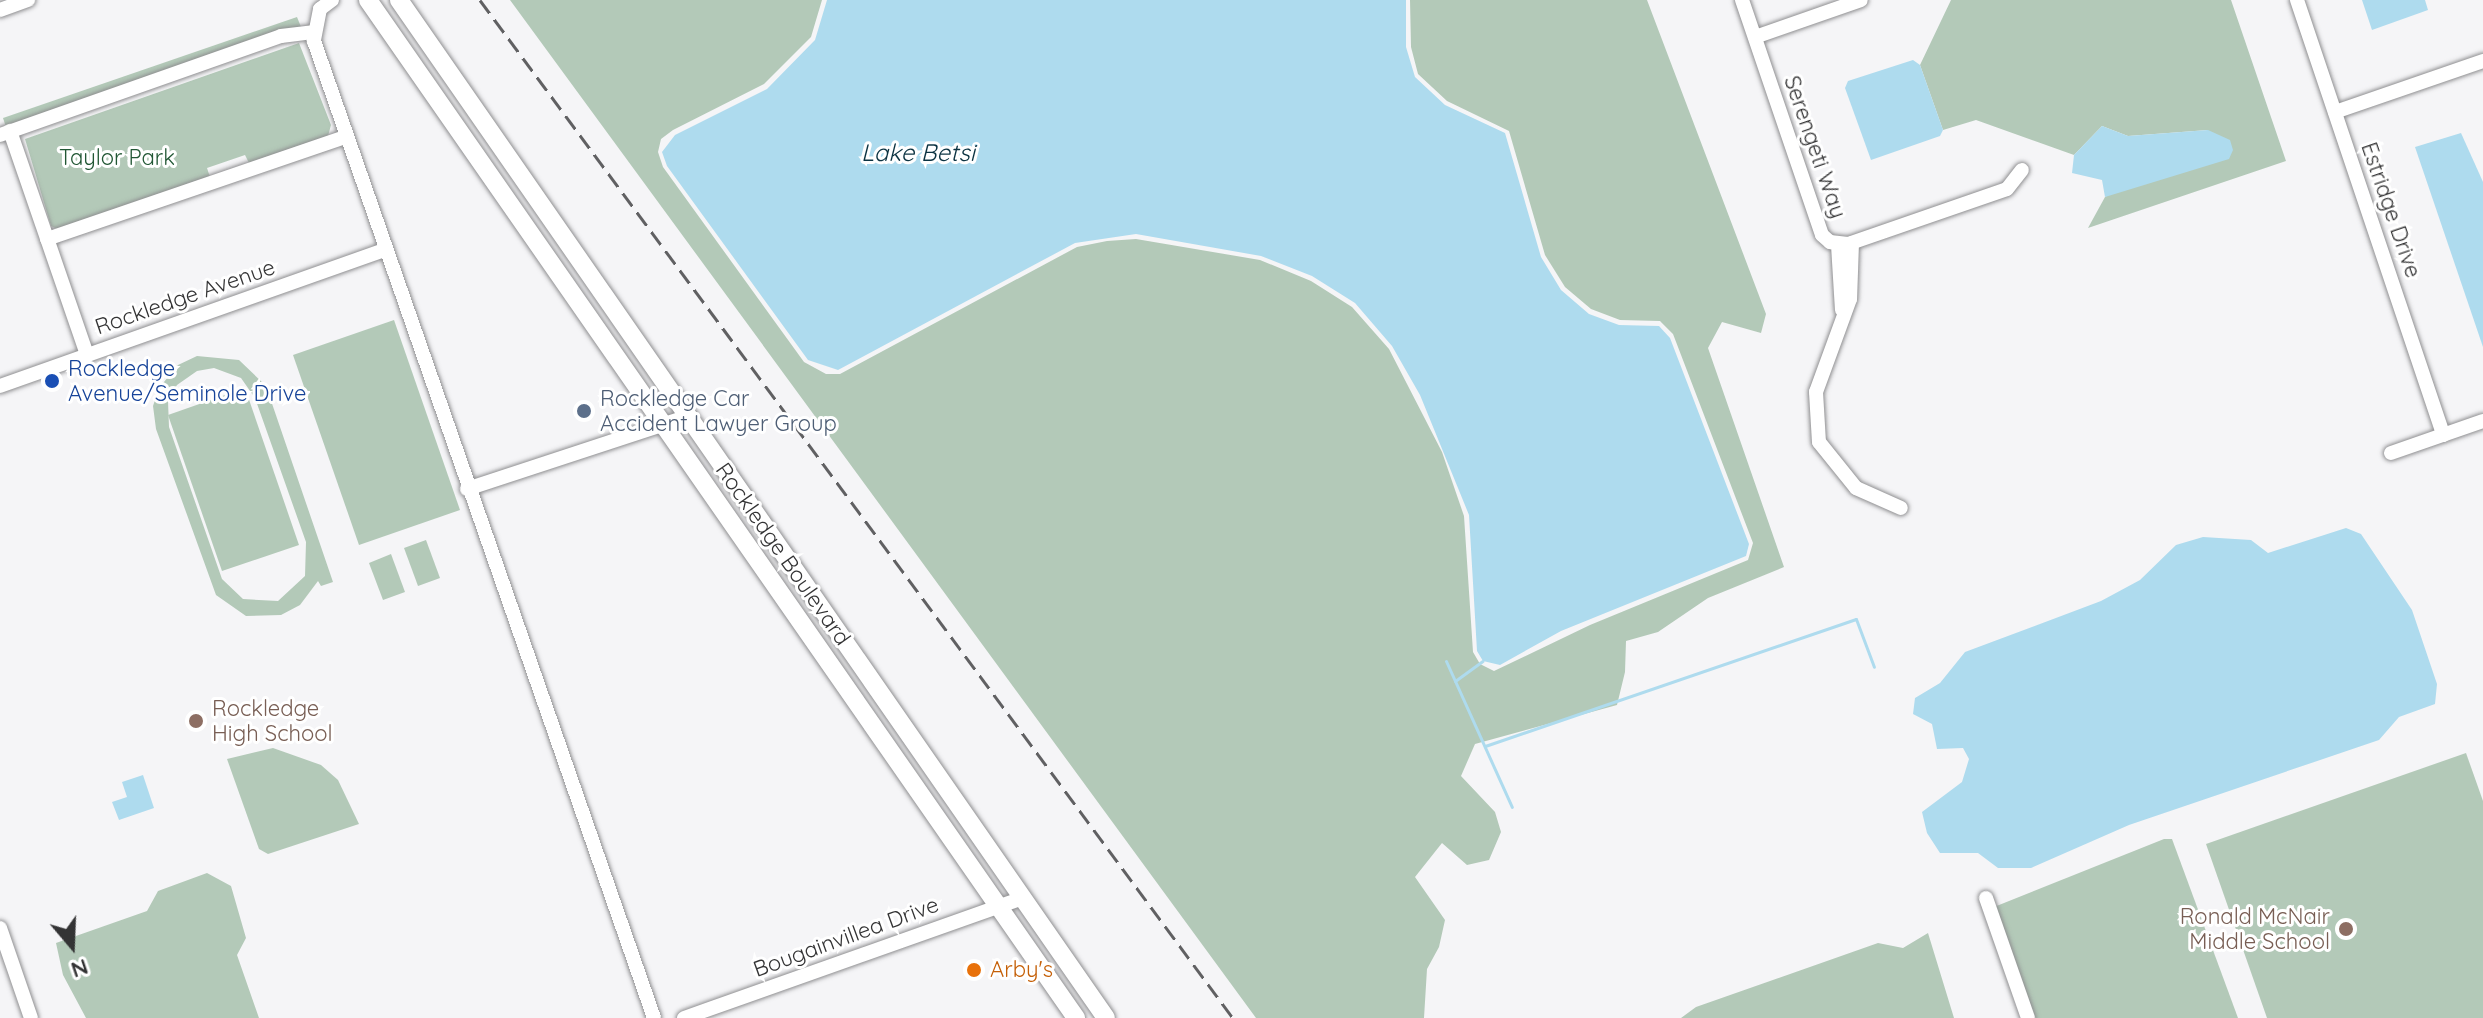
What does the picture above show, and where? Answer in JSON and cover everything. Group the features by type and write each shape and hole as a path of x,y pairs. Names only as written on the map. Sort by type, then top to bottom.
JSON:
{"main road":[{"name":"Rockledge Boulevard","path":"368,0 1076,1018"},
{"name":"Rockledge Boulevard","path":"399,0 1106,1018"},
{"path":"511,203 534,219 554,222"},
{"path":"538,243 557,248 587,270"},
{"path":"787,601 829,618"},
{"path":"828,661 872,681"}],"street":[{"path":"0,10 28,0"},
{"path":"332,0 320,9 313,36 467,489 654,1018"},
{"name":"Serengeti Way","path":"1742,0 1822,235 1845,244 2007,189 2022,170"},
{"path":"1755,37 1861,0"},
{"name":"Estridge Drive","path":"2297,0 2443,435"},
{"path":"87,355 47,239 5,133 281,36 313,36"},
{"path":"2335,112 2483,61"},
{"path":"47,239 347,136"},
{"path":"1845,244 1853,284 1816,392 1819,442 1856,488 1901,508"},
{"name":"Rockledge Avenue","path":"0,386 385,250"},
{"path":"467,489 689,416"},
{"path":"2391,453 2483,421"},
{"name":"Bougainvillea Drive","path":"684,1018 1022,898"},
{"path":"1986,898 2028,1018"},
{"path":"0,928 31,1018"}],"green space":[{"path":"510,0 822,0 811,37 764,84 673,130 661,139 658,152 663,167 804,362 826,374 840,374 1077,247 1107,241 1136,239 1260,260 1311,281 1352,307 1389,349 1442,452 1464,516 1473,652 1480,664 1494,671 1590,625 1748,560 1753,543 1673,334 1660,321 1620,320 1591,309 1565,287 1545,255 1509,131 1447,101 1418,74 1411,47 1410,0 1647,0 1766,314 1761,333 1722,322 1708,348 1784,567 1708,598 1658,632 1626,641 1625,672 1617,705 1475,744 1461,776 1495,812 1501,832 1489,860 1467,865 1442,843 1415,877 1445,920 1439,947 1427,969 1424,1018 1256,1018"},
{"path":"1951,0 2231,0 2286,161 2088,228 2105,197 2208,130 2128,136 2102,126 2074,155 1976,120 1943,130 1920,65"},
{"path":"297,17 301,27 6,127 3,118"},
{"name":"Taylor Park","path":"299,43 331,125 328,136 249,163 245,155 207,168 210,177 59,230 51,226 25,139"},
{"path":"394,320 460,510 359,545 293,355"},
{"path":"197,356 239,360 266,386 333,582 321,586 318,581 300,605 281,615 246,616 216,595 156,429 153,406 159,388 178,365","holes":["214,368 241,378 255,398 306,542 305,576 278,601 243,599 222,579 169,427 168,401 177,385 197,371"]},
{"path":"245,388 299,545 222,571 168,415"},
{"path":"426,540 440,578 418,586 404,548"},
{"path":"391,554 405,592 383,600 369,563"},
{"path":"273,748 321,765 338,780 359,824 268,854 259,849 227,759"},
{"name":"Ronald McNair Middle School","path":"2466,753 2483,801 2483,1018 2267,1018 2206,844"},
{"path":"2164,839 2172,839 2238,1018 2034,1018 1994,907"},
{"path":"207,873 231,886 246,938 237,955 259,1018 86,1018 63,975 56,943 147,911 158,891"},
{"path":"1928,933 1954,1018 1681,1018 1696,1007 1878,943 1903,948"}],"water":[{"name":"Lake Betsi","path":"827,0 1406,0 1406,47 1415,77 1445,105 1505,133 1541,257 1561,290 1589,314 1619,325 1659,326 1670,338 1749,544 1746,556 1561,631 1500,665 1483,661 1477,651 1469,515 1420,395 1392,346 1355,303 1312,276 1261,256 1136,234 1075,243 838,370 808,360 667,166 662,152 675,135 767,89 815,40"},
{"path":"2362,0 2425,0 2428,10 2372,30"},
{"path":"1913,60 1920,65 1943,130 1940,136 1871,160 1845,88 1848,81"},
{"path":"2102,126 2128,136 2208,130 2230,140 2233,150 2229,159 2105,197 2102,180 2072,173 2074,155"},
{"path":"2461,133 2483,182 2483,347 2415,147"},
{"path":"2346,528 2361,534 2412,610 2437,684 2435,704 2399,717 2379,740 2129,825 2031,868 1998,868 1978,853 1940,853 1927,833 1922,812 1962,782 1969,759 1963,748 1937,749 1932,724 1913,714 1915,698 1940,683 1965,652 2101,601 2140,580 2176,545 2203,537 2251,540 2268,553"},
{"path":"143,775 154,808 119,820 112,802 127,797 122,782"}],"waterway":[{"path":"1485,746 1856,619 1874,667"},
{"path":"1446,661 1512,807"},
{"path":"1455,681 1483,661"}],"railway":[{"path":"480,0 1233,1018"}],"place":[{"name":"Rockledge Avenue/Seminole Drive","path":"52,381"},
{"name":"Rockledge Car Accident Lawyer Group","path":"584,411"},
{"name":"Rockledge High School","path":"196,721"},
{"name":"Ronald McNair Middle School","path":"2346,929"},
{"name":"Arby's","path":"974,970"}]}
